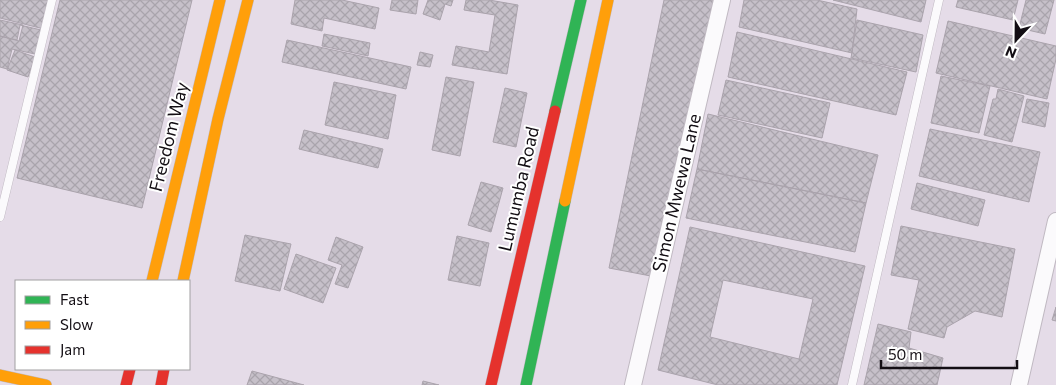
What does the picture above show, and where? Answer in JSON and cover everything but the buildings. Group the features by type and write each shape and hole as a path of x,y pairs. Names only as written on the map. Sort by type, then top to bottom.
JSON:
{"main road":[{"name":"Freedom Way","path":"152,280 220,0"},
{"path":"183,280 218,119 248,0"},
{"name":"Lumumba Road","path":"491,385 581,0"},
{"path":"526,385 608,0"},
{"path":"126,385 130,370"},
{"path":"161,385 164,370"},
{"path":"0,374 46,385"}],"street":[{"name":"Simon Mwewa Lane","path":"632,385 722,0"},
{"path":"1020,385 1056,221"}],"lane":[{"path":"0,217 52,0"},
{"path":"852,385 939,0"}],"traffic: fast":[{"path":"555,111 581,0"},
{"path":"526,385 565,201"}],"traffic: slow":[{"path":"152,280 220,0"},
{"path":"183,280 218,119 248,0"},
{"path":"565,201 608,0"},
{"path":"0,375 46,385"}],"traffic: jam":[{"path":"491,385 555,111"},
{"path":"126,385 130,370"},
{"path":"161,385 164,370"}]}
